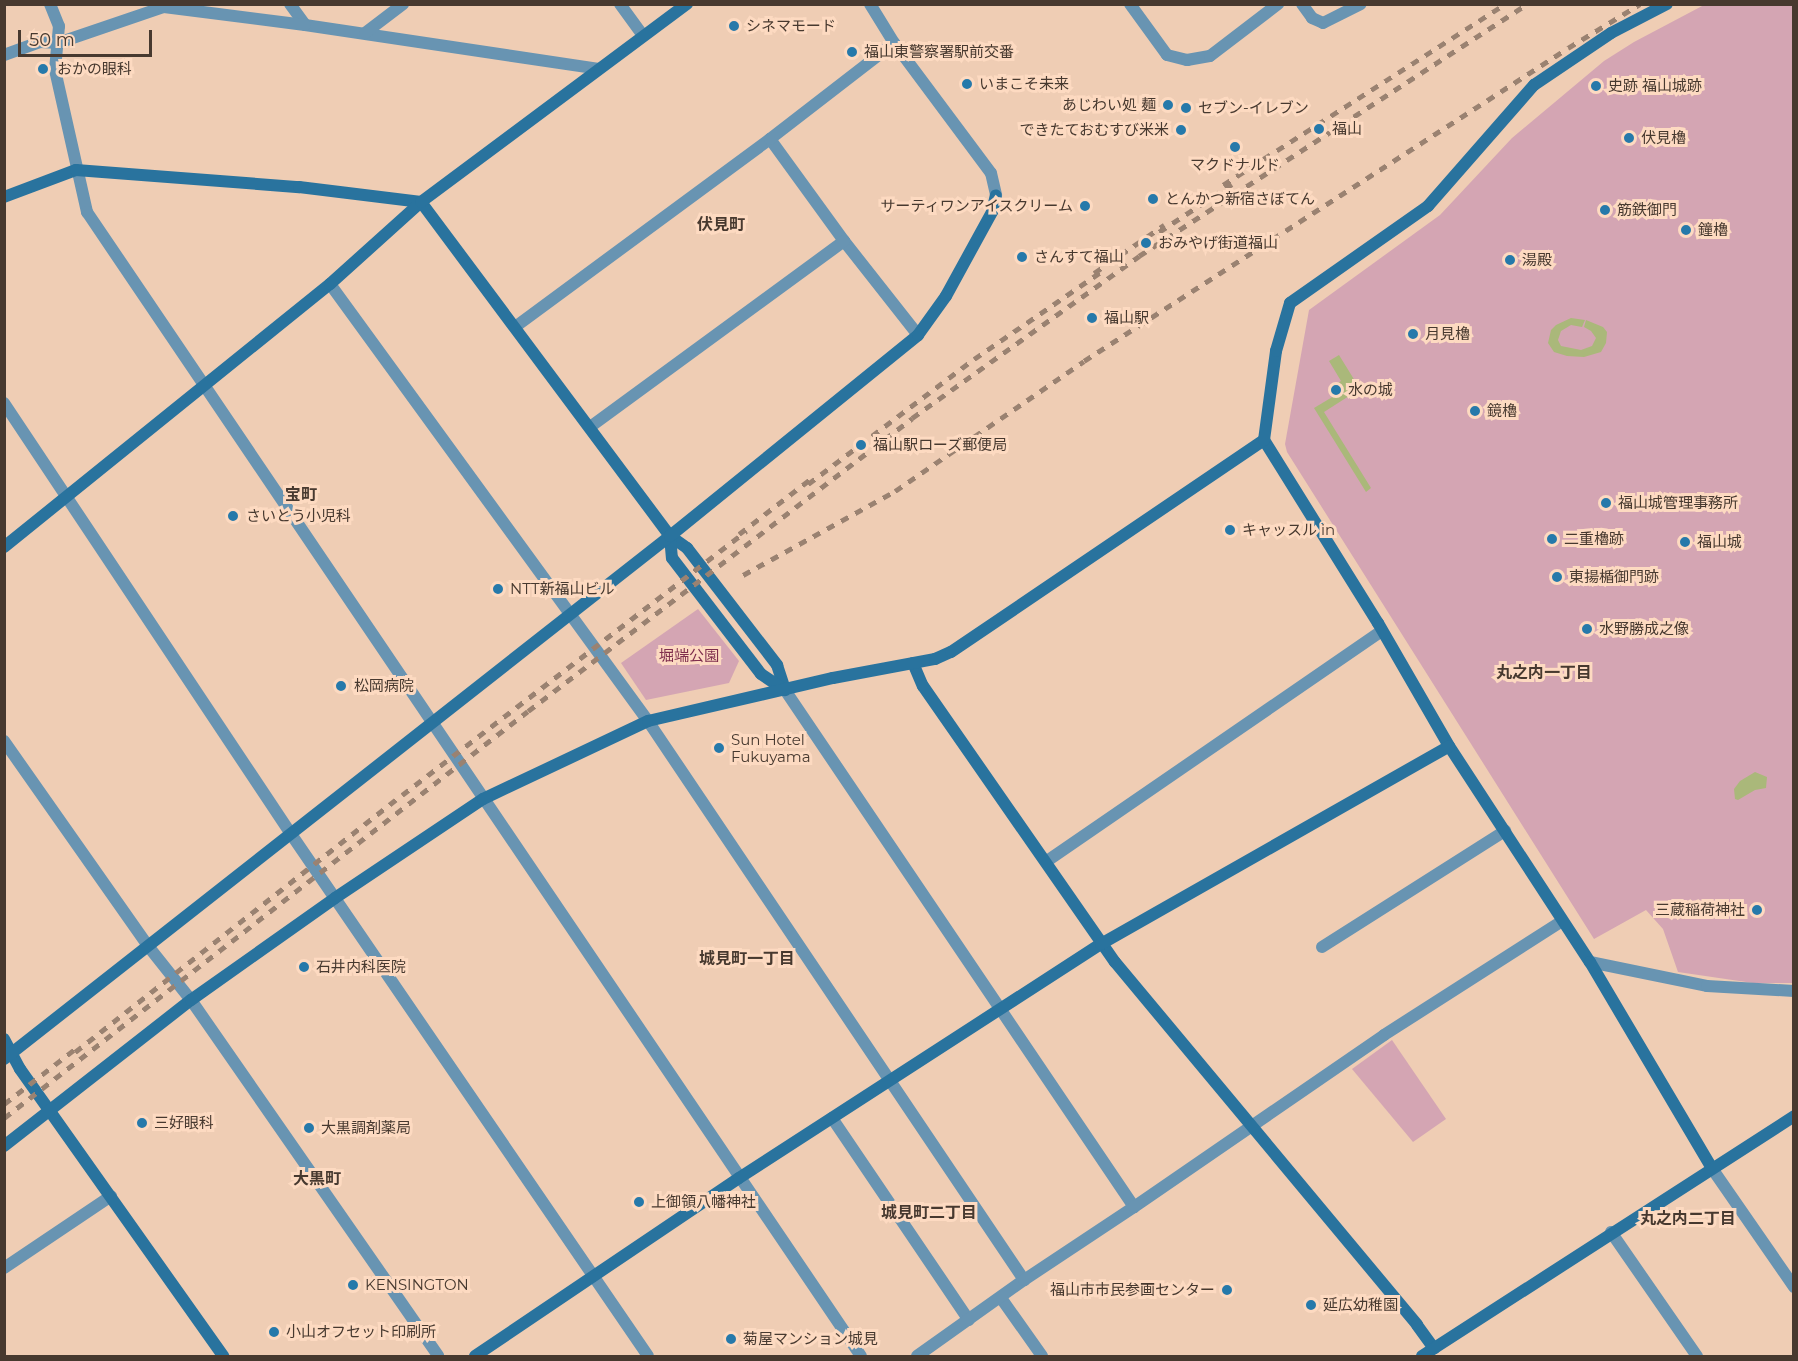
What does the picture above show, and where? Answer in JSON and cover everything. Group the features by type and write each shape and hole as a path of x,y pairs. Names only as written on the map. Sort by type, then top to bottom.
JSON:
{"street":[{"path":"50,4 58,26 55,70 87,212 430,723 861,1356"},
{"path":"290,4 305,25"},
{"path":"365,33 403,4"},
{"path":"621,4 643,36"},
{"path":"4,547 330,284 421,202 687,4"},
{"path":"8,1056 144,941 291,834 570,612 670,536 918,335 946,296 992,212 996,195 992,173 894,43 870,4"},
{"path":"1130,4 1167,55 1187,60 1210,56 1278,4"},
{"path":"1302,4 1312,18 1323,23 1361,4"},
{"path":"1666,4 1611,33 1534,85 1428,206 1290,303 1276,351 1264,440 1382,631 1449,746 1590,962 1711,1167 1794,1287"},
{"path":"4,55 40,42 58,43 164,6 365,33 599,69"},
{"path":"515,327 770,139 894,43"},
{"path":"770,139 844,241 918,335"},
{"path":"4,197 76,170 299,187 421,202 670,536 687,548 777,664 784,690 1134,1208"},
{"path":"590,428 844,241"},
{"path":"330,284 648,721 1024,1280"},
{"path":"4,403 291,834 648,1356"},
{"path":"4,1146 190,1000 335,898 483,799 648,721 913,663 951,652 1264,440"},
{"path":"670,536 672,558 761,674 784,690"},
{"path":"1047,861 1382,631"},
{"path":"913,663 923,686 1047,861 1101,944 1435,1352"},
{"path":"4,741 144,941 190,1000 438,1356"},
{"path":"475,1356 739,1178 1101,944 1449,746"},
{"path":"1322,947 1505,831"},
{"path":"917,1356 1024,1280 1134,1208 1384,1035 1562,921"},
{"path":"1590,962 1707,986 1794,991"},
{"path":"4,1039 8,1056 50,1110 223,1356"},
{"path":"1422,1356 1435,1352 1611,1232 1794,1116"},
{"path":"832,1118 969,1320"},
{"path":"4,1268 111,1196"},
{"path":"1611,1232 1697,1356"},
{"path":"1001,1298 1042,1356"}],"green space":[{"path":"1704,5 1793,5 1793,983 1753,983 1678,972 1663,929 1646,910 1594,939 1287,452 1285,444 1309,310 1440,215 1512,138 1604,61 1634,42"},
{"name":"堀端公園","path":"698,609 739,661 729,683 646,700 621,663"},
{"path":"1392,1040 1446,1119 1413,1142 1352,1069"}],"shaded area":[{"path":"1571,318 1585,320 1582,327 1571,325 1561,331 1558,340 1561,346 1581,350 1592,346 1596,338 1584,327 1586,320 1603,327 1607,332 1606,343 1601,352 1584,357 1567,356 1554,352 1548,343 1551,330"},
{"path":"1339,355 1360,389 1324,412 1371,488 1366,492 1314,408 1334,396 1330,388 1341,381 1329,361"},
{"path":"1755,772 1767,777 1766,788 1755,790 1738,800 1735,799 1734,789 1740,781"}],"railway":[{"path":"1223,185 1505,4"},
{"path":"4,1118 528,711 912,418 1139,256 1527,4"},
{"path":"743,575 895,491 1084,361 1568,48 1640,4"},
{"path":"1159,232 1232,184"},
{"path":"1094,273 1164,225"},
{"path":"808,484 974,359 1102,271"},
{"path":"739,534 813,477"},
{"path":"75,1052 402,795 746,531"},
{"path":"4,1104 80,1045"}],"place":[{"name":"シネマモード","path":"734,26"},
{"name":"福山東警察署駅前交番","path":"852,52"},
{"name":"おかの眼科","path":"43,69"},
{"name":"いまこそ未来","path":"967,84"},
{"name":"史跡 福山城跡","path":"1596,86"},
{"name":"あじわい処 麺","path":"1168,105"},
{"name":"セブン-イレブン","path":"1186,108"},
{"name":"福山","path":"1319,129"},
{"name":"できたておむすび米米","path":"1181,130"},
{"name":"伏見櫓","path":"1629,138"},
{"name":"マクドナルド","path":"1235,147"},
{"name":"とんかつ新宿さぼてん","path":"1153,199"},
{"name":"サーティワンアイスクリーム","path":"1085,206"},
{"name":"筋鉄御門","path":"1605,210"},
{"name":"鐘櫓","path":"1686,230"},
{"name":"おみやげ街道福山","path":"1146,243"},
{"name":"さんすて福山","path":"1022,257"},
{"name":"湯殿","path":"1510,260"},
{"name":"福山駅","path":"1092,318"},
{"name":"月見櫓","path":"1413,334"},
{"name":"水の城","path":"1336,390"},
{"name":"鏡櫓","path":"1475,411"},
{"name":"福山駅ローズ郵便局","path":"861,445"},
{"name":"福山城管理事務所","path":"1606,503"},
{"name":"さいとう小児科","path":"233,516"},
{"name":"キャッスル in","path":"1230,530"},
{"name":"二重櫓跡","path":"1552,539"},
{"name":"福山城","path":"1685,542"},
{"name":"東揚楯御門跡","path":"1557,577"},
{"name":"NTT新福山ビル","path":"498,589"},
{"name":"水野勝成之像","path":"1587,629"},
{"name":"松岡病院","path":"341,686"},
{"name":"Sun Hotel Fukuyama","path":"719,748"},
{"name":"三蔵稲荷神社","path":"1757,910"},
{"name":"石井内科医院","path":"304,967"},
{"name":"三好眼科","path":"142,1123"},
{"name":"大黒調剤薬局","path":"309,1128"},
{"name":"上御領八幡神社","path":"639,1202"},
{"name":"KENSINGTON","path":"353,1285"},
{"name":"福山市市民参画センター","path":"1227,1290"},
{"name":"延広幼稚園","path":"1311,1305"},
{"name":"小山オフセット印刷所","path":"274,1332"},
{"name":"菊屋マンション城見","path":"731,1339"}],"district":[{"name":"伏見町","path":"721,225"},
{"name":"宝町","path":"301,495"},
{"name":"丸之内一丁目","path":"1544,673"},
{"name":"城見町一丁目","path":"747,959"},
{"name":"大黒町","path":"317,1179"},
{"name":"城見町二丁目","path":"929,1213"},
{"name":"丸之内二丁目","path":"1688,1219"}]}
